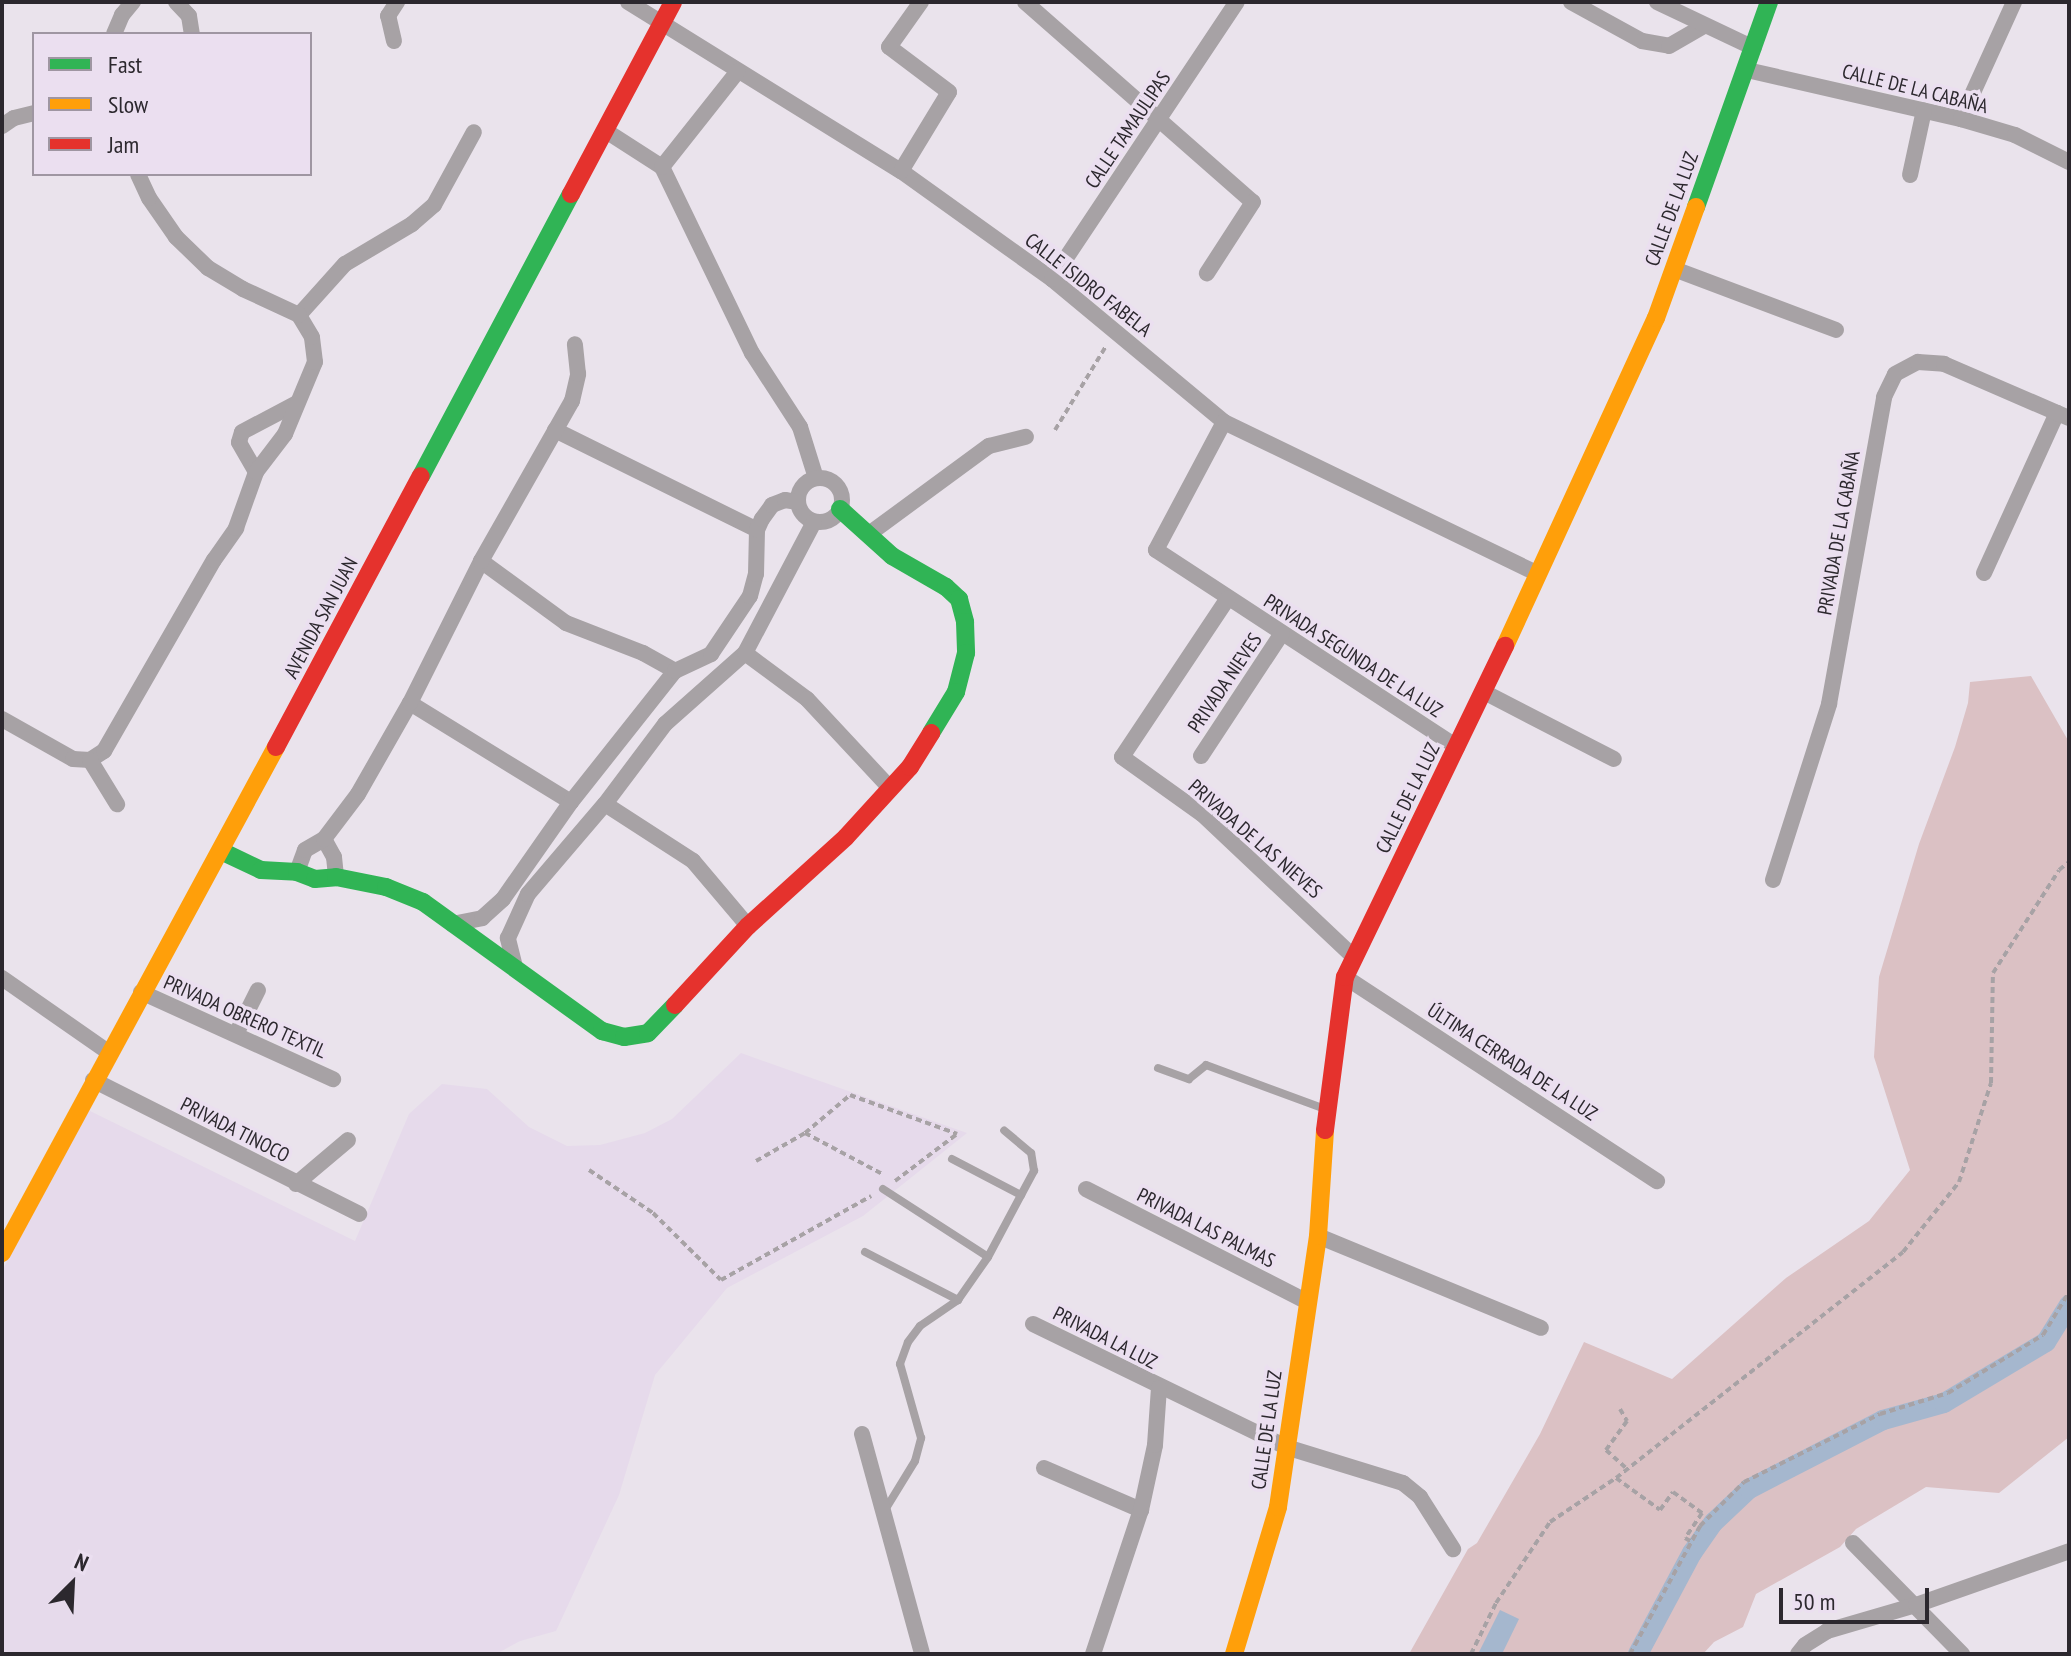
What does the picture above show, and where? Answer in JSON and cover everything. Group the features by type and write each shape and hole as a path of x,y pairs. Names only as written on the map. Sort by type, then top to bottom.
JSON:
{"street":[{"path":"115,32 122,15 133,2"},
{"path":"176,2 189,16 192,32"},
{"path":"394,41 388,16 397,2"},
{"name":"CALLE ISIDRO FABELA","path":"628,2 901,171 1052,279 1224,422 1536,573"},
{"name":"AVENIDA SAN JUAN","path":"2,1253 108,1052 221,851 673,2"},
{"path":"901,171 949,92 889,47 921,2"},
{"path":"1025,2 1253,202 1207,273"},
{"name":"CALLE TAMAULIPAS","path":"1052,279 1237,2"},
{"path":"1571,2 1642,41 1669,46 1703,26"},
{"path":"1657,2 1754,48"},
{"name":"CALLE DE LA LUZ","path":"1234,1654 1278,1507 1318,1236 1326,1109 1345,977 1484,692 1536,573 1656,318 1769,2"},
{"path":"1961,119 2014,2"},
{"name":"CALLE DE LA CABAÑA","path":"1747,70 1961,119 2015,135 2069,162"},
{"path":"662,167 738,71"},
{"path":"1910,175 1924,110"},
{"path":"2,126 14,118 32,114"},
{"path":"606,131 662,167 752,353 800,427 816,478"},
{"path":"299,315 345,264 412,224 434,205 474,132"},
{"path":"2,719 73,759 90,760 104,751 236,528 246,509 256,472 285,434 315,362 312,337 299,315 243,289 208,268 176,237 149,198 139,176"},
{"path":"1674,269 1836,330"},
{"path":"297,872 305,850 324,839 358,794 410,703 481,561 572,401 578,374 575,344"},
{"name":"PRIVADA DE LA CABAÑA","path":"1773,880 1829,704 1884,397 1895,374 1918,362 1944,364 2063,416"},
{"path":"256,472 239,442 242,432 297,403"},
{"path":"1984,573 2063,416"},
{"name":"PRIVADA SEGUNDA DE LA LUZ","path":"1224,422 1156,550 1457,747"},
{"path":"555,430 757,530"},
{"path":"869,534 989,446 1026,437"},
{"path":"816,478 832,482 839,488 840,509 831,520 814,522 805,517 798,502 802,487 816,478"},
{"path":"452,924 482,918 503,899 571,802 675,671 711,654 750,596 756,574 757,530 772,505 785,500 798,502"},
{"path":"221,851 261,870 297,872 315,879 336,877 386,887 423,902 602,1031 624,1037 648,1033 748,926 846,837 910,767 956,692 966,653 965,622 959,599 946,587 892,556 840,509"},
{"path":"515,967 508,938 528,894 605,804 665,724 745,653 814,522"},
{"path":"481,561 566,623 643,653 675,671"},
{"name":"PRIVADA DE LAS NIEVES","path":"1228,598 1122,757 1202,814 1355,958"},
{"name":"PRIVADA NIEVES","path":"1201,756 1282,633"},
{"path":"745,653 807,699 890,788"},
{"path":"1484,692 1614,759"},
{"path":"410,703 571,802"},
{"path":"90,760 117,804"},
{"path":"605,804 693,861 748,926"},
{"path":"324,839 334,857 336,877"},
{"name":"ÚLTIMA CERRADA DE LA LUZ","path":"1345,977 1657,1181"},
{"path":"2,978 108,1052"},
{"path":"236,1034 258,990"},
{"name":"PRIVADA OBRERO TEXTIL","path":"141,992 333,1079"},
{"name":"PRIVADA TINOCO","path":"93,1080 359,1214"},
{"path":"296,1184 348,1140"},
{"name":"PRIVADA LAS PALMAS","path":"1086,1189 1308,1302"},
{"path":"1318,1236 1541,1328"},
{"name":"PRIVADA LA LUZ","path":"1033,1324 1159,1388 1286,1447 1403,1483 1420,1497 1453,1549"},
{"path":"1093,1654 1141,1510 1155,1445 1159,1388"},
{"path":"862,1434 922,1654"},
{"path":"1044,1468 1141,1510"},
{"path":"1853,1543 1962,1654"},
{"path":"1798,1654 1805,1645 1827,1631 1916,1605 2069,1551"}],"lane":[{"path":"1158,1068 1189,1079 1206,1065 1326,1109"},
{"path":"882,1514 915,1461 921,1438 900,1364 908,1342 920,1326 958,1300 988,1257 1034,1171 1031,1153 1004,1130"},
{"path":"952,1159 1021,1195"},
{"path":"883,1189 988,1257"},
{"path":"865,1252 958,1300"}],"path":[{"path":"1055,430 1115,331"},
{"path":"1471,1654 1496,1603 1550,1522 1616,1478 1903,1252 1959,1182 1991,1083 1993,973 2059,870 2069,862"},
{"path":"589,1170 653,1213 721,1280 883,1189 957,1134 850,1095 805,1133 756,1161"},
{"path":"805,1133 895,1181"},
{"path":"1630,1654 1700,1526 1744,1482 1880,1414 1948,1393 2043,1335 2069,1292"},
{"path":"1620,1409 1627,1421 1606,1450 1627,1469"},
{"path":"1616,1478 1660,1510 1673,1492 1702,1513 1685,1538 1692,1542"}],"shaded area":[{"path":"2031,676 2069,742 2069,1437 1999,1493 1926,1487 1856,1529 1840,1547 1756,1594 1743,1627 1714,1642 1703,1654 1409,1654 1468,1549 1477,1543 1540,1434 1584,1342 1672,1379 1786,1278 1869,1221 1910,1170 1874,1057 1879,977 1919,844 1955,747 1968,703 1970,682"},
{"path":"741,1053 967,1133 863,1216 727,1288 655,1375 619,1495 556,1631 520,1641 496,1654 2,1654 2,1271 88,1110 355,1241 409,1114 442,1084 487,1089 529,1127 567,1146 600,1145 645,1133 672,1119"}],"water":[{"path":"1500,1610 1519,1619 1502,1654 1478,1654"}],"waterway":[{"path":"1638,1654 1692,1553 1714,1522 1749,1489 1883,1420 1944,1403 2046,1342 2069,1305"}],"traffic: fast":[{"path":"1696,207 1769,2"},
{"path":"421,476 571,194"},
{"path":"840,509 892,556 946,587 959,599 965,622 966,653 956,692 931,733"},
{"path":"221,851 261,870 297,872 315,879 336,877 386,887 423,902 602,1031 624,1037 648,1033 675,1005"}],"traffic: slow":[{"path":"1505,646 1656,318 1696,207"},
{"path":"2,1253 276,747"},
{"path":"1234,1654 1278,1507 1318,1236 1325,1130"}],"traffic: jam":[{"path":"571,194 673,2"},
{"path":"276,747 421,476"},
{"path":"1325,1130 1345,977 1505,646"},
{"path":"675,1005 748,926 846,837 910,767 931,733"}]}
